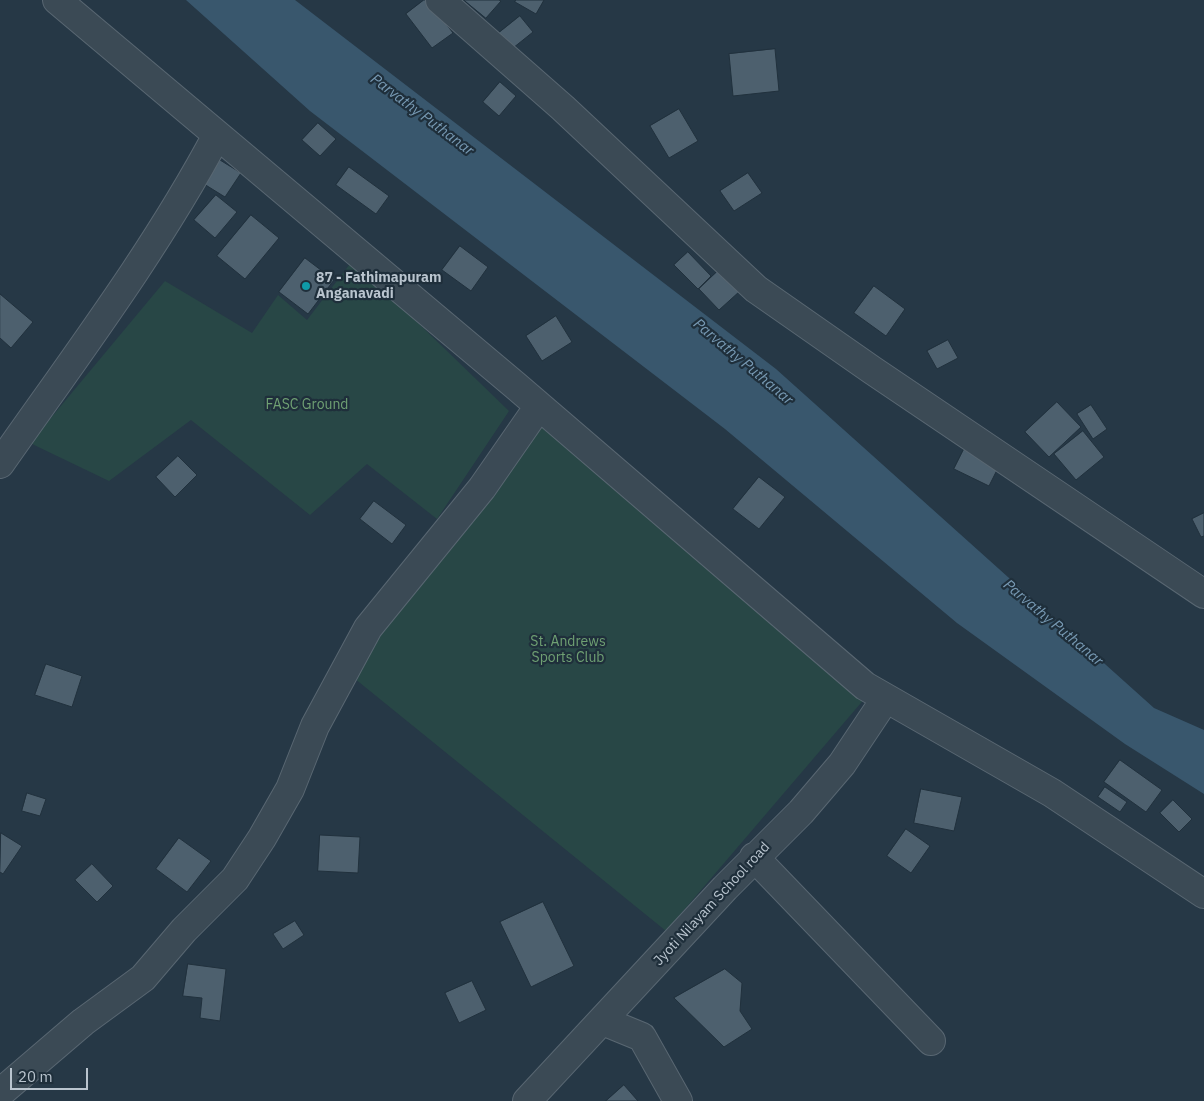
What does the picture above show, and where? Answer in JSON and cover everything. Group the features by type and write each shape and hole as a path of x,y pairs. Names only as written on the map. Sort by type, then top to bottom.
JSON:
{"street":[{"path":"57,0 539,406 865,686 1052,793 1204,894"},
{"path":"440,0 563,108 756,289 872,370 1204,594"},
{"path":"0,464 112,304 198,171 217,135"},
{"path":"0,1094 83,1022 143,978 184,930 234,878 262,838 290,789 315,726 368,628 482,488 539,406"},
{"name":"Jyoti Nilayam School road","path":"531,1099 754,857 802,812 842,764 886,698"},
{"path":"754,857 930,1041"},
{"path":"603,1021 642,1037 678,1101"}],"green space":[{"name":"FASC Ground","path":"353,260 509,411 437,519 367,464 310,515 191,420 109,481 30,443 165,281 252,333 278,295 307,320"},
{"name":"St. Andrews Sports Club","path":"543,424 866,697 666,931 349,674"}],"water":[{"name":"Parvathy Puthanar","path":"186,0 295,0 776,369 1154,708 1204,730 1204,794 1125,744 957,623 725,429 310,111"}],"building":[{"path":"424,0 428,0 453,33 432,48 406,14"},
{"path":"464,0 499,0 501,1 486,18"},
{"path":"516,0 544,0 536,14 515,2"},
{"path":"520,16 533,32 508,52 495,36"},
{"path":"775,49 779,91 733,96 729,54"},
{"path":"500,82 516,96 499,116 483,102"},
{"path":"679,109 698,141 669,158 650,126"},
{"path":"318,123 336,139 320,156 302,140"},
{"path":"220,160 241,173 225,197 204,184"},
{"path":"349,167 389,196 376,214 336,185"},
{"path":"748,173 762,193 734,211 720,191"},
{"path":"216,195 237,212 215,238 194,220"},
{"path":"251,215 279,238 245,279 217,256"},
{"path":"460,246 488,267 471,291 442,270"},
{"path":"688,252 711,276 698,289 674,265"},
{"name":"87 - Fathimapuram Anganavadi","path":"305,258 334,280 308,314 279,292"},
{"path":"720,269 740,291 719,310 699,289"},
{"path":"874,286 905,309 886,336 854,313"},
{"path":"0,294 33,322 11,348 0,338"},
{"path":"556,316 572,342 542,361 526,336"},
{"path":"948,340 958,358 937,369 927,351"},
{"path":"1057,402 1081,427 1049,457 1025,432"},
{"path":"1091,405 1107,429 1093,439 1077,414"},
{"path":"1083,431 1104,457 1076,480 1054,454"},
{"path":"964,449 999,466 989,486 954,469"},
{"path":"178,456 197,475 175,497 156,477"},
{"path":"759,477 785,497 759,529 733,509"},
{"path":"374,501 406,525 392,544 360,519"},
{"path":"1204,513 1204,536 1201,537 1192,519"},
{"path":"46,664 82,676 72,707 35,695"},
{"path":"1120,760 1162,790 1146,812 1104,782"},
{"path":"1105,787 1127,802 1120,812 1098,797"},
{"path":"921,789 962,797 954,831 914,823"},
{"path":"27,793 46,799 40,816 22,811"},
{"path":"1173,800 1192,819 1179,832 1160,813"},
{"path":"906,829 930,846 911,873 887,856"},
{"path":"1,833 22,846 3,874 0,872"},
{"path":"320,835 360,837 358,873 318,871"},
{"path":"179,838 211,861 187,892 156,869"},
{"path":"92,864 113,886 97,902 75,880"},
{"path":"543,902 574,966 531,987 500,922"},
{"path":"295,921 304,935 283,949 273,934"},
{"path":"188,964 226,969 220,1021 200,1018 202,998 183,996"},
{"path":"725,969 742,983 740,1011 752,1029 724,1047 674,998"},
{"path":"472,981 486,1010 459,1023 445,993"},
{"path":"624,1085 638,1101 606,1101"}],"place":[{"name":"87 - Fathimapuram Anganavadi","path":"306,286"}]}
